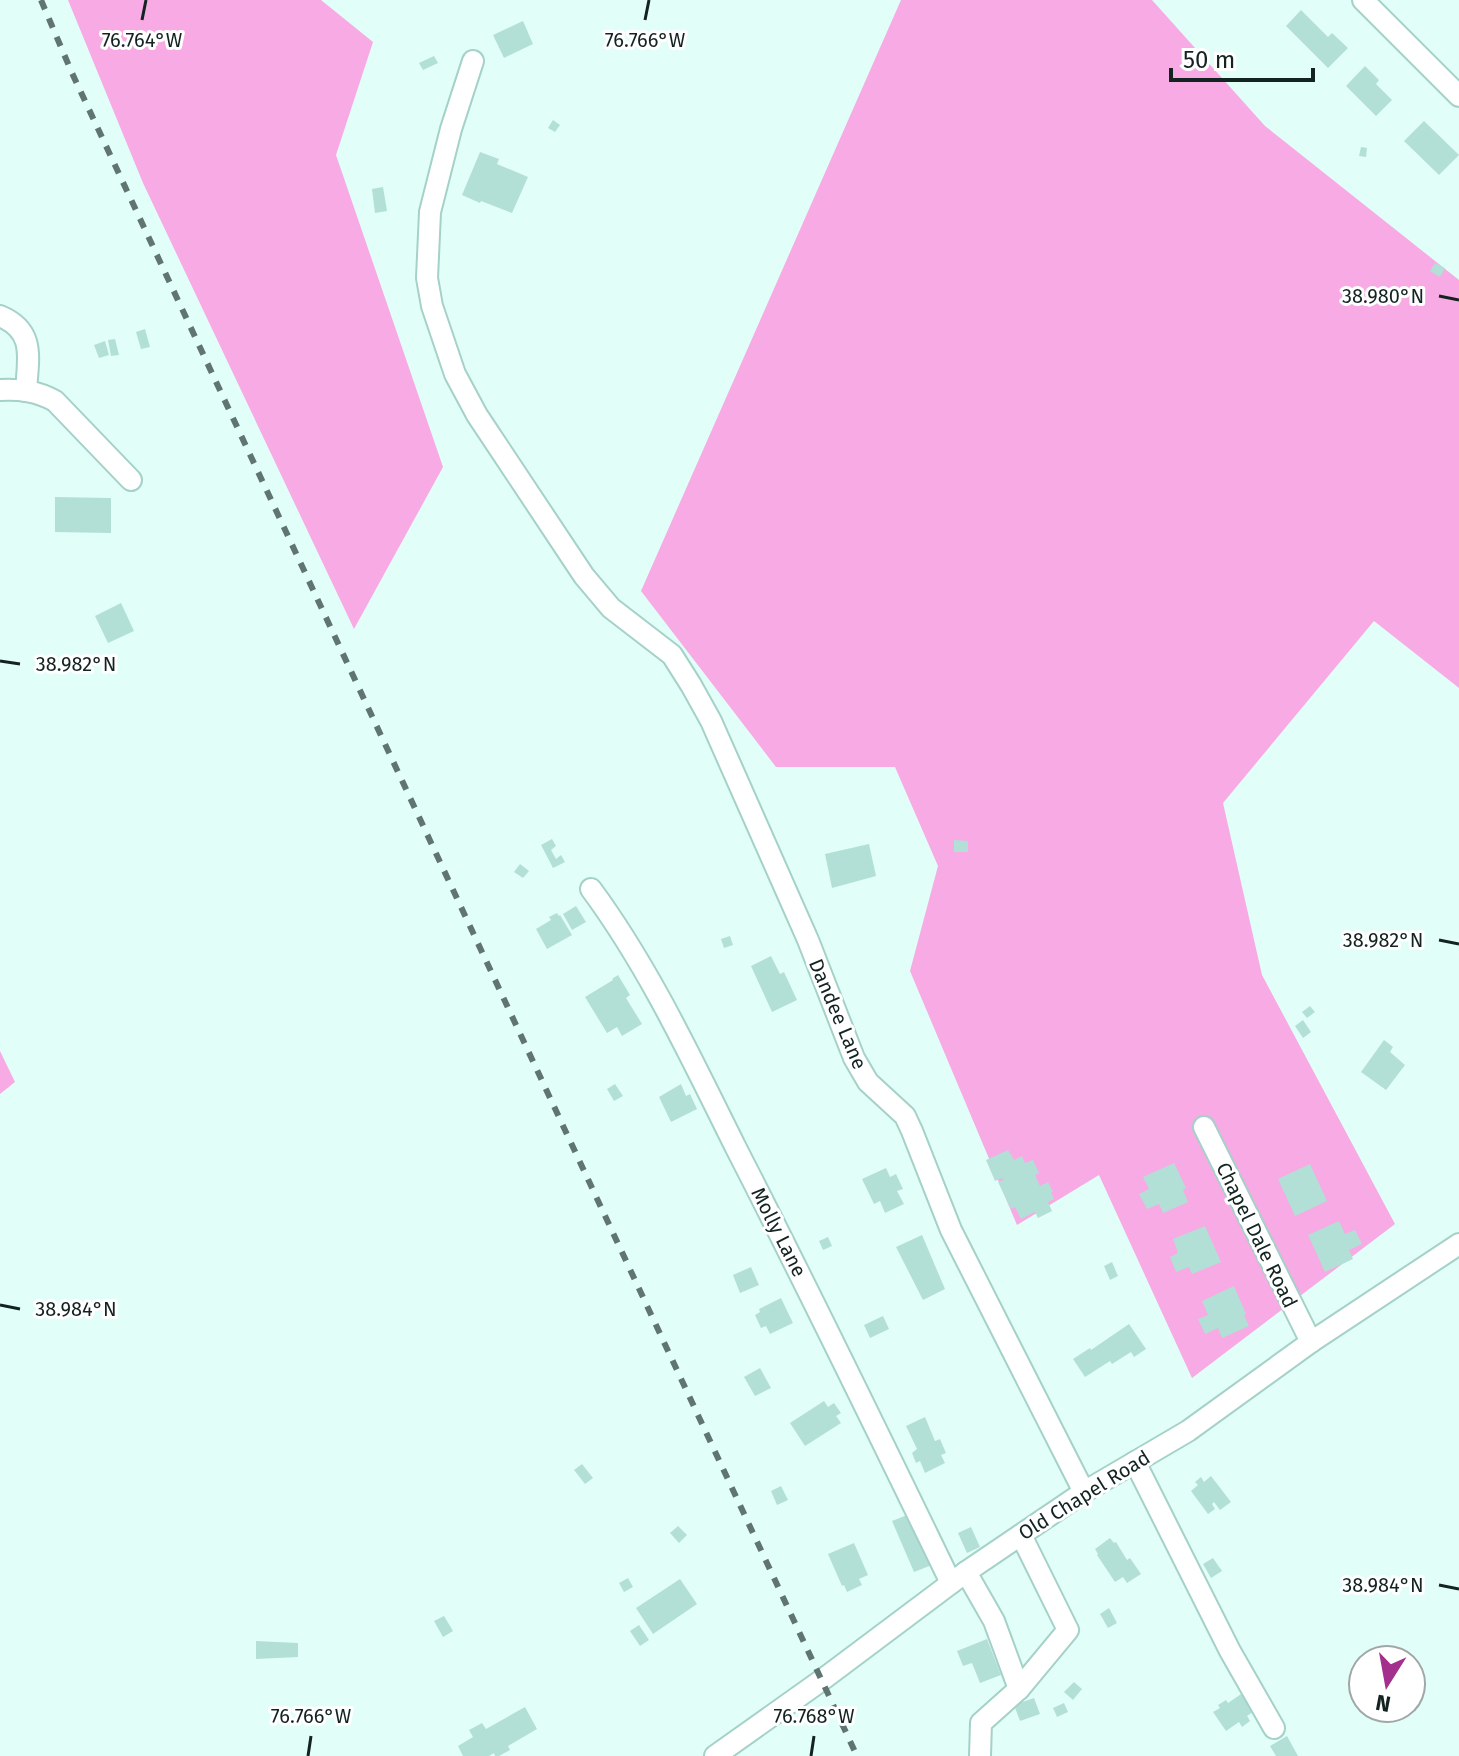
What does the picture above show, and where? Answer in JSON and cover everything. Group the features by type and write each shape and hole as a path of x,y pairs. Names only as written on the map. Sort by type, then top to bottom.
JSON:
{"street":[{"path":"1363,0 1459,96"},
{"name":"Dandee Lane","path":"473,61 451,129 430,212 427,278 432,306 455,374 477,415 584,576 611,608 672,655 691,685 711,721 808,940 854,1058 868,1082 905,1116 951,1230 1084,1492"},
{"path":"0,316 14,322 23,331 27,345 26,391"},
{"path":"0,390 40,393 55,401 131,480"},
{"name":"Molly Lane","path":"591,889 641,963 959,1577 994,1621 1019,1689"},
{"name":"Chapel Dale Road","path":"1204,1127 1311,1342"},
{"name":"Old Chapel Road","path":"715,1756 959,1577 1084,1492 1188,1431 1311,1342 1459,1244"},
{"path":"1135,1462 1230,1651 1274,1728"},
{"path":"980,1756 981,1723 1019,1689 1068,1630 1021,1535"}],"shaded area":[{"path":"68,0 321,0 373,42 336,155 443,467 354,629 143,183"},
{"path":"901,0 1152,0 1265,126 1459,280 1459,688 1374,621 1223,803 1262,975 1395,1224 1192,1378 1099,1175 1017,1225 910,971 938,866 895,767 776,767 641,591"},
{"path":"0,1051 15,1082 0,1094"}],"building":[{"path":"1301,10 1328,37 1332,33 1348,48 1328,68 1286,26"},
{"path":"523,21 533,44 504,58 493,35"},
{"path":"434,56 438,63 423,70 419,63"},
{"path":"1365,66 1379,80 1376,84 1392,100 1376,116 1346,86"},
{"path":"553,120 560,125 555,132 548,128"},
{"path":"1424,121 1459,155 1439,175 1404,141"},
{"path":"1361,147 1367,148 1366,157 1359,156"},
{"path":"480,152 499,159 497,164 528,177 512,213 462,195"},
{"path":"383,187 387,211 375,213 372,189"},
{"path":"1435,263 1445,268 1440,277 1430,271"},
{"path":"145,329 150,347 141,349 136,332"},
{"path":"115,339 119,355 111,356 108,340"},
{"path":"105,341 109,355 99,358 94,345"},
{"path":"55,497 111,498 111,533 55,532"},
{"path":"121,603 134,631 108,643 95,616"},
{"path":"552,839 556,846 551,850 556,859 561,855 565,862 553,868 541,845"},
{"path":"954,840 968,841 968,852 954,852"},
{"path":"869,844 876,876 832,888 825,854"},
{"path":"520,864 529,871 523,878 514,872"},
{"path":"576,906 586,922 572,930 563,914"},
{"path":"557,913 572,935 547,949 536,929"},
{"path":"730,936 733,945 724,948 721,939"},
{"path":"771,956 780,974 784,972 797,1000 772,1012 751,966"},
{"path":"618,975 630,995 626,998 642,1024 622,1036 617,1027 607,1033 585,997"},
{"path":"1310,1006 1315,1012 1307,1018 1302,1012"},
{"path":"1303,1020 1311,1032 1303,1038 1295,1026"},
{"path":"1384,1040 1393,1047 1390,1052 1405,1065 1386,1090 1361,1072"},
{"path":"615,1084 623,1096 614,1101 607,1089"},
{"path":"681,1084 697,1109 671,1122 659,1097"},
{"path":"1008,1150 1014,1160 1022,1156 1025,1163 1033,1160 1039,1173 1035,1175 1040,1186 1048,1182 1053,1192 1054,1199 1048,1202 1052,1211 1038,1218 1035,1212 1021,1219 1015,1207 1011,1209 998,1182 1002,1178 995,1181 986,1160"},
{"path":"1174,1163 1186,1188 1183,1190 1188,1202 1163,1213 1159,1204 1147,1209 1139,1194 1149,1189 1143,1177"},
{"path":"1310,1164 1327,1201 1295,1216 1278,1179"},
{"path":"886,1168 890,1177 896,1174 903,1189 897,1191 904,1204 885,1213 880,1201 874,1204 862,1179"},
{"path":"1339,1221 1345,1234 1355,1230 1362,1244 1349,1250 1353,1259 1325,1272 1308,1235"},
{"path":"1205,1226 1221,1262 1192,1274 1189,1267 1176,1272 1170,1257 1178,1253 1173,1239"},
{"path":"922,1235 945,1289 923,1300 896,1247"},
{"path":"828,1237 832,1246 823,1250 819,1241"},
{"path":"1112,1262 1118,1276 1110,1280 1104,1266"},
{"path":"751,1267 759,1285 740,1293 733,1275"},
{"path":"1234,1286 1249,1326 1222,1338 1218,1328 1205,1334 1198,1319 1208,1315 1202,1301"},
{"path":"781,1298 793,1323 770,1334 766,1326 761,1328 755,1315 760,1312 759,1309"},
{"path":"883,1316 889,1329 870,1338 864,1325"},
{"path":"1129,1324 1146,1349 1134,1357 1131,1352 1112,1364 1110,1361 1085,1377 1073,1359"},
{"path":"760,1368 771,1388 755,1396 744,1377"},
{"path":"824,1401 828,1407 834,1403 841,1413 836,1416 841,1423 805,1446 790,1423"},
{"path":"925,1417 935,1441 940,1439 946,1453 941,1455 945,1463 925,1473 920,1461 916,1463 912,1453 917,1449 906,1426"},
{"path":"582,1464 593,1478 585,1484 574,1470"},
{"path":"1211,1476 1231,1502 1220,1510 1214,1502 1215,1509 1208,1514 1191,1491 1201,1477 1204,1482"},
{"path":"781,1486 788,1500 777,1505 771,1491"},
{"path":"915,1512 937,1563 914,1572 892,1521"},
{"path":"678,1526 687,1535 679,1543 670,1533"},
{"path":"971,1527 980,1547 967,1553 958,1533"},
{"path":"1110,1538 1141,1574 1127,1583 1123,1577 1115,1582 1097,1555 1095,1549"},
{"path":"854,1543 868,1575 859,1579 862,1585 847,1592 828,1554"},
{"path":"1213,1558 1222,1571 1211,1578 1203,1564"},
{"path":"628,1578 633,1587 624,1592 619,1583"},
{"path":"680,1579 697,1604 653,1634 636,1608"},
{"path":"1109,1608 1117,1623 1108,1628 1100,1614"},
{"path":"444,1616 453,1631 443,1637 434,1621"},
{"path":"639,1625 649,1640 640,1646 630,1631"},
{"path":"987,1639 1001,1675 980,1683 972,1663 963,1666 957,1651"},
{"path":"256,1641 298,1643 298,1657 256,1659"},
{"path":"1074,1682 1082,1689 1073,1700 1064,1692"},
{"path":"1244,1692 1256,1710 1247,1716 1250,1721 1242,1727 1239,1722 1226,1731 1213,1712 1220,1708 1218,1705 1226,1700 1228,1703"},
{"path":"1034,1698 1040,1714 1020,1721 1014,1705"},
{"path":"1064,1703 1068,1712 1057,1717 1053,1708"},
{"path":"525,1707 537,1729 508,1746 510,1750 499,1756 494,1753 489,1756 463,1756 458,1746 473,1737 469,1730 482,1723 486,1729"},
{"path":"1287,1736 1298,1756 1276,1756 1270,1746"}],"railway":[{"path":"41,0 72,73 857,1756"}]}
